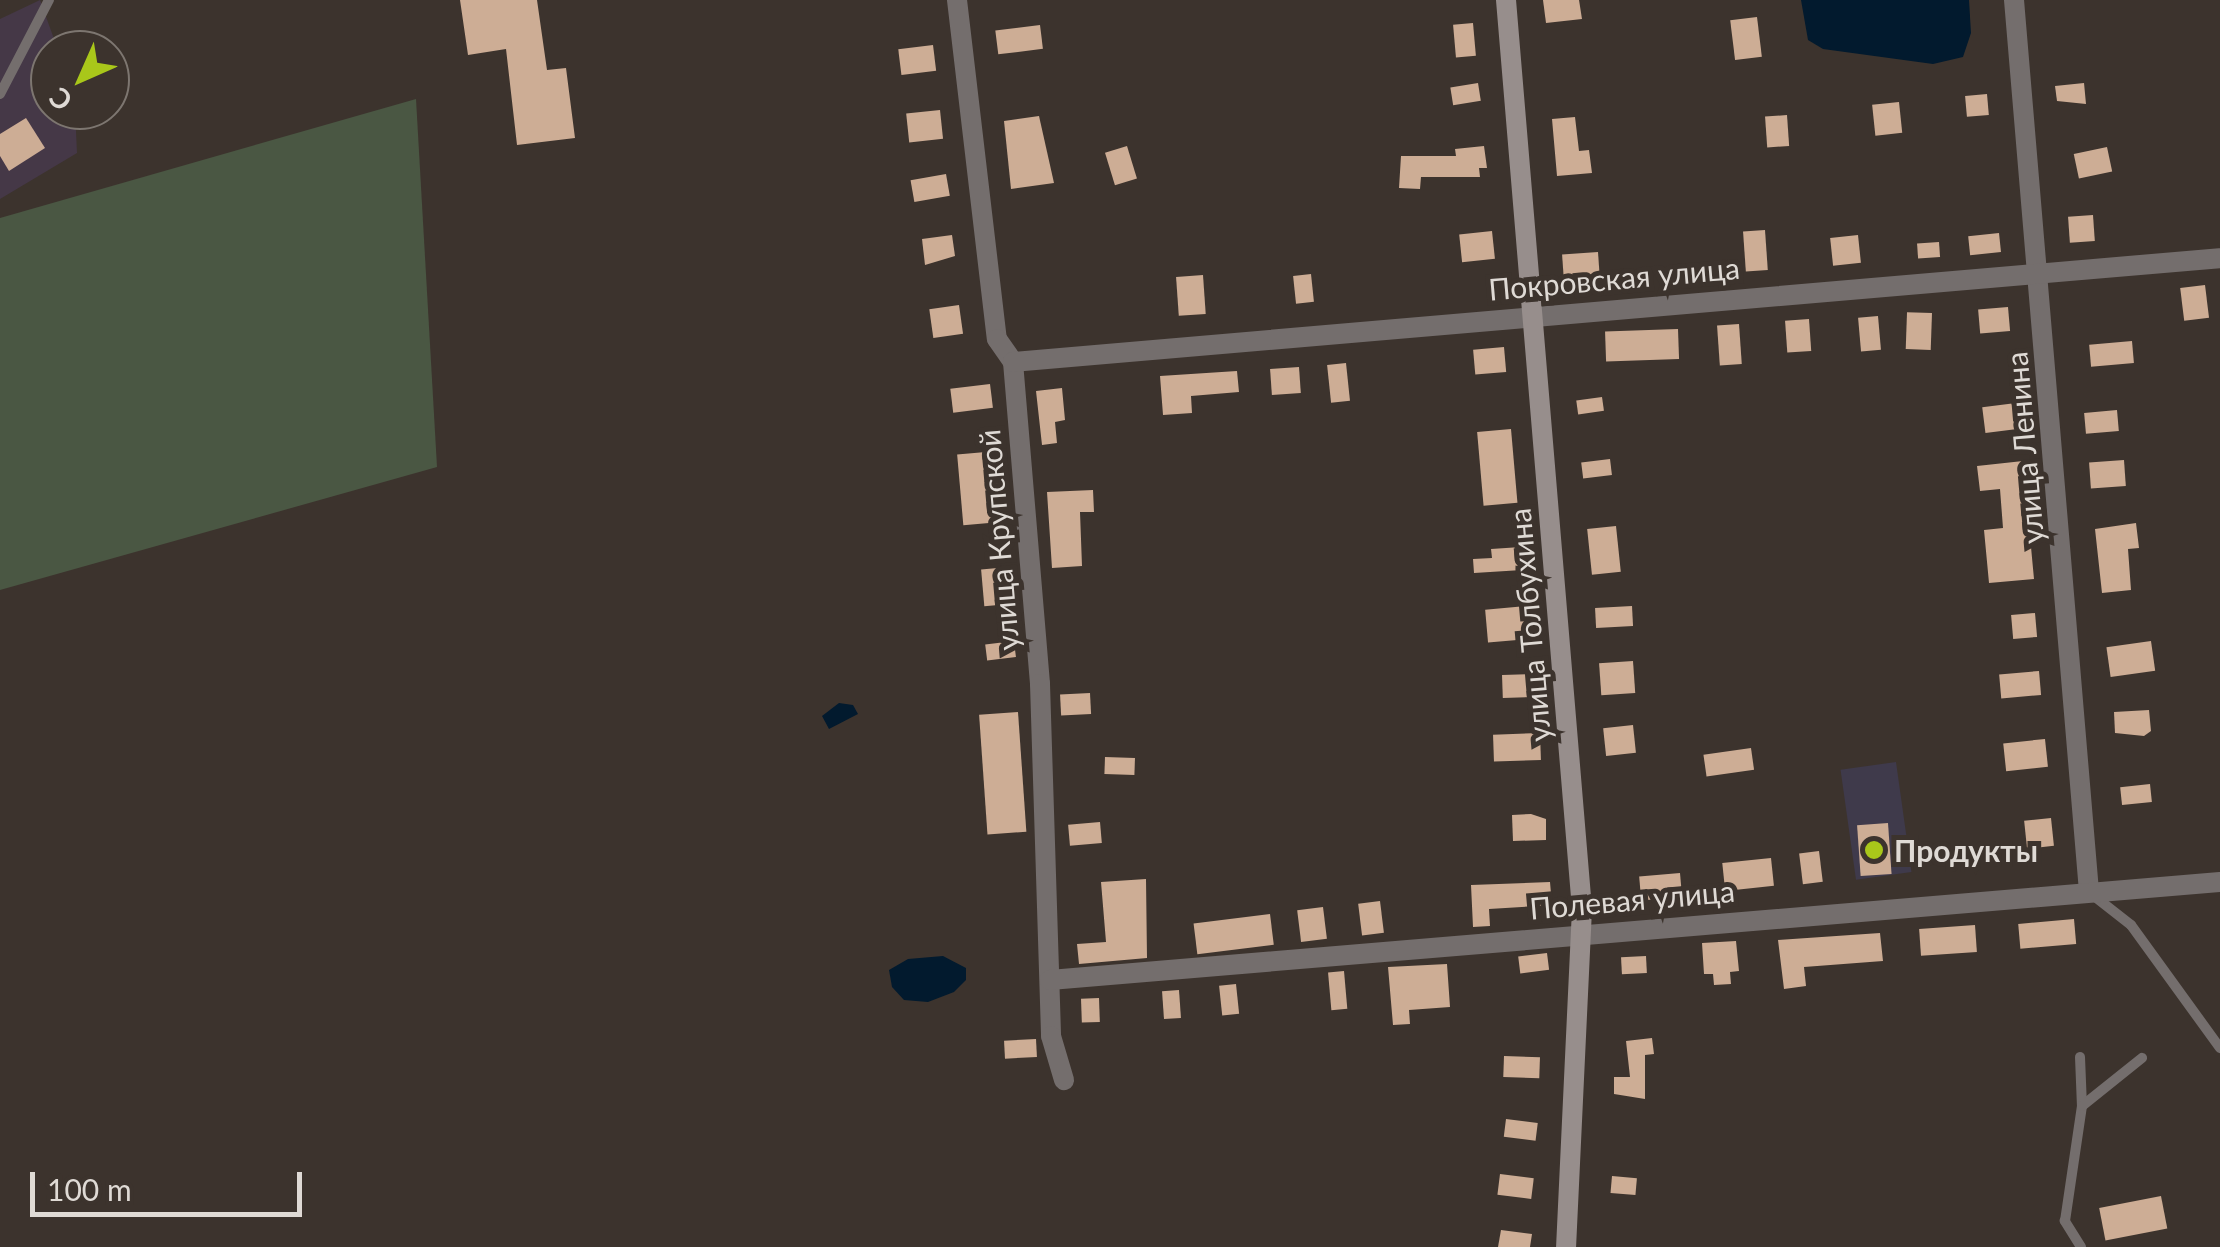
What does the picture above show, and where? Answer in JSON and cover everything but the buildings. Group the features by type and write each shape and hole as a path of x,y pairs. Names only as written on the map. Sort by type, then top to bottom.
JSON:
{"main road":[{"name":"улица Толбухина","path":"1506,0 1582,934 1566,1247"}],"street":[{"name":"улица Крупской","path":"958,0 997,338 1014,362 1040,684 1052,1036 1064,1080"},
{"name":"улица Ленина","path":"2014,0 2040,272 2089,891"},
{"name":"Покровская улица","path":"1014,362 1534,314 2220,258"},
{"name":"Полевая улица","path":"1050,980 2220,882"}],"lane":[{"path":"0,94 49,0"},
{"path":"2089,891 2131,925 2220,1048"},
{"path":"2080,1057 2082,1106 2065,1221 2081,1247"},
{"path":"2082,1106 2142,1058"}],"shaded area":[{"path":"40,0 51,30 30,30 30,130 76,130 77,153 0,199 0,19"},
{"path":"1896,762 1911,872 1856,880 1841,770"}],"green space":[{"path":"416,99 437,467 0,590 0,218"}],"water":[{"path":"1801,0 1969,0 1971,33 1963,57 1933,64 1823,49 1808,40"},
{"path":"839,703 853,705 858,714 829,729 822,716"},
{"path":"943,956 966,968 966,980 954,992 928,1002 904,1000 892,987 889,970 908,959"}],"place":[{"name":"Продукты","path":"1874,850"}]}
